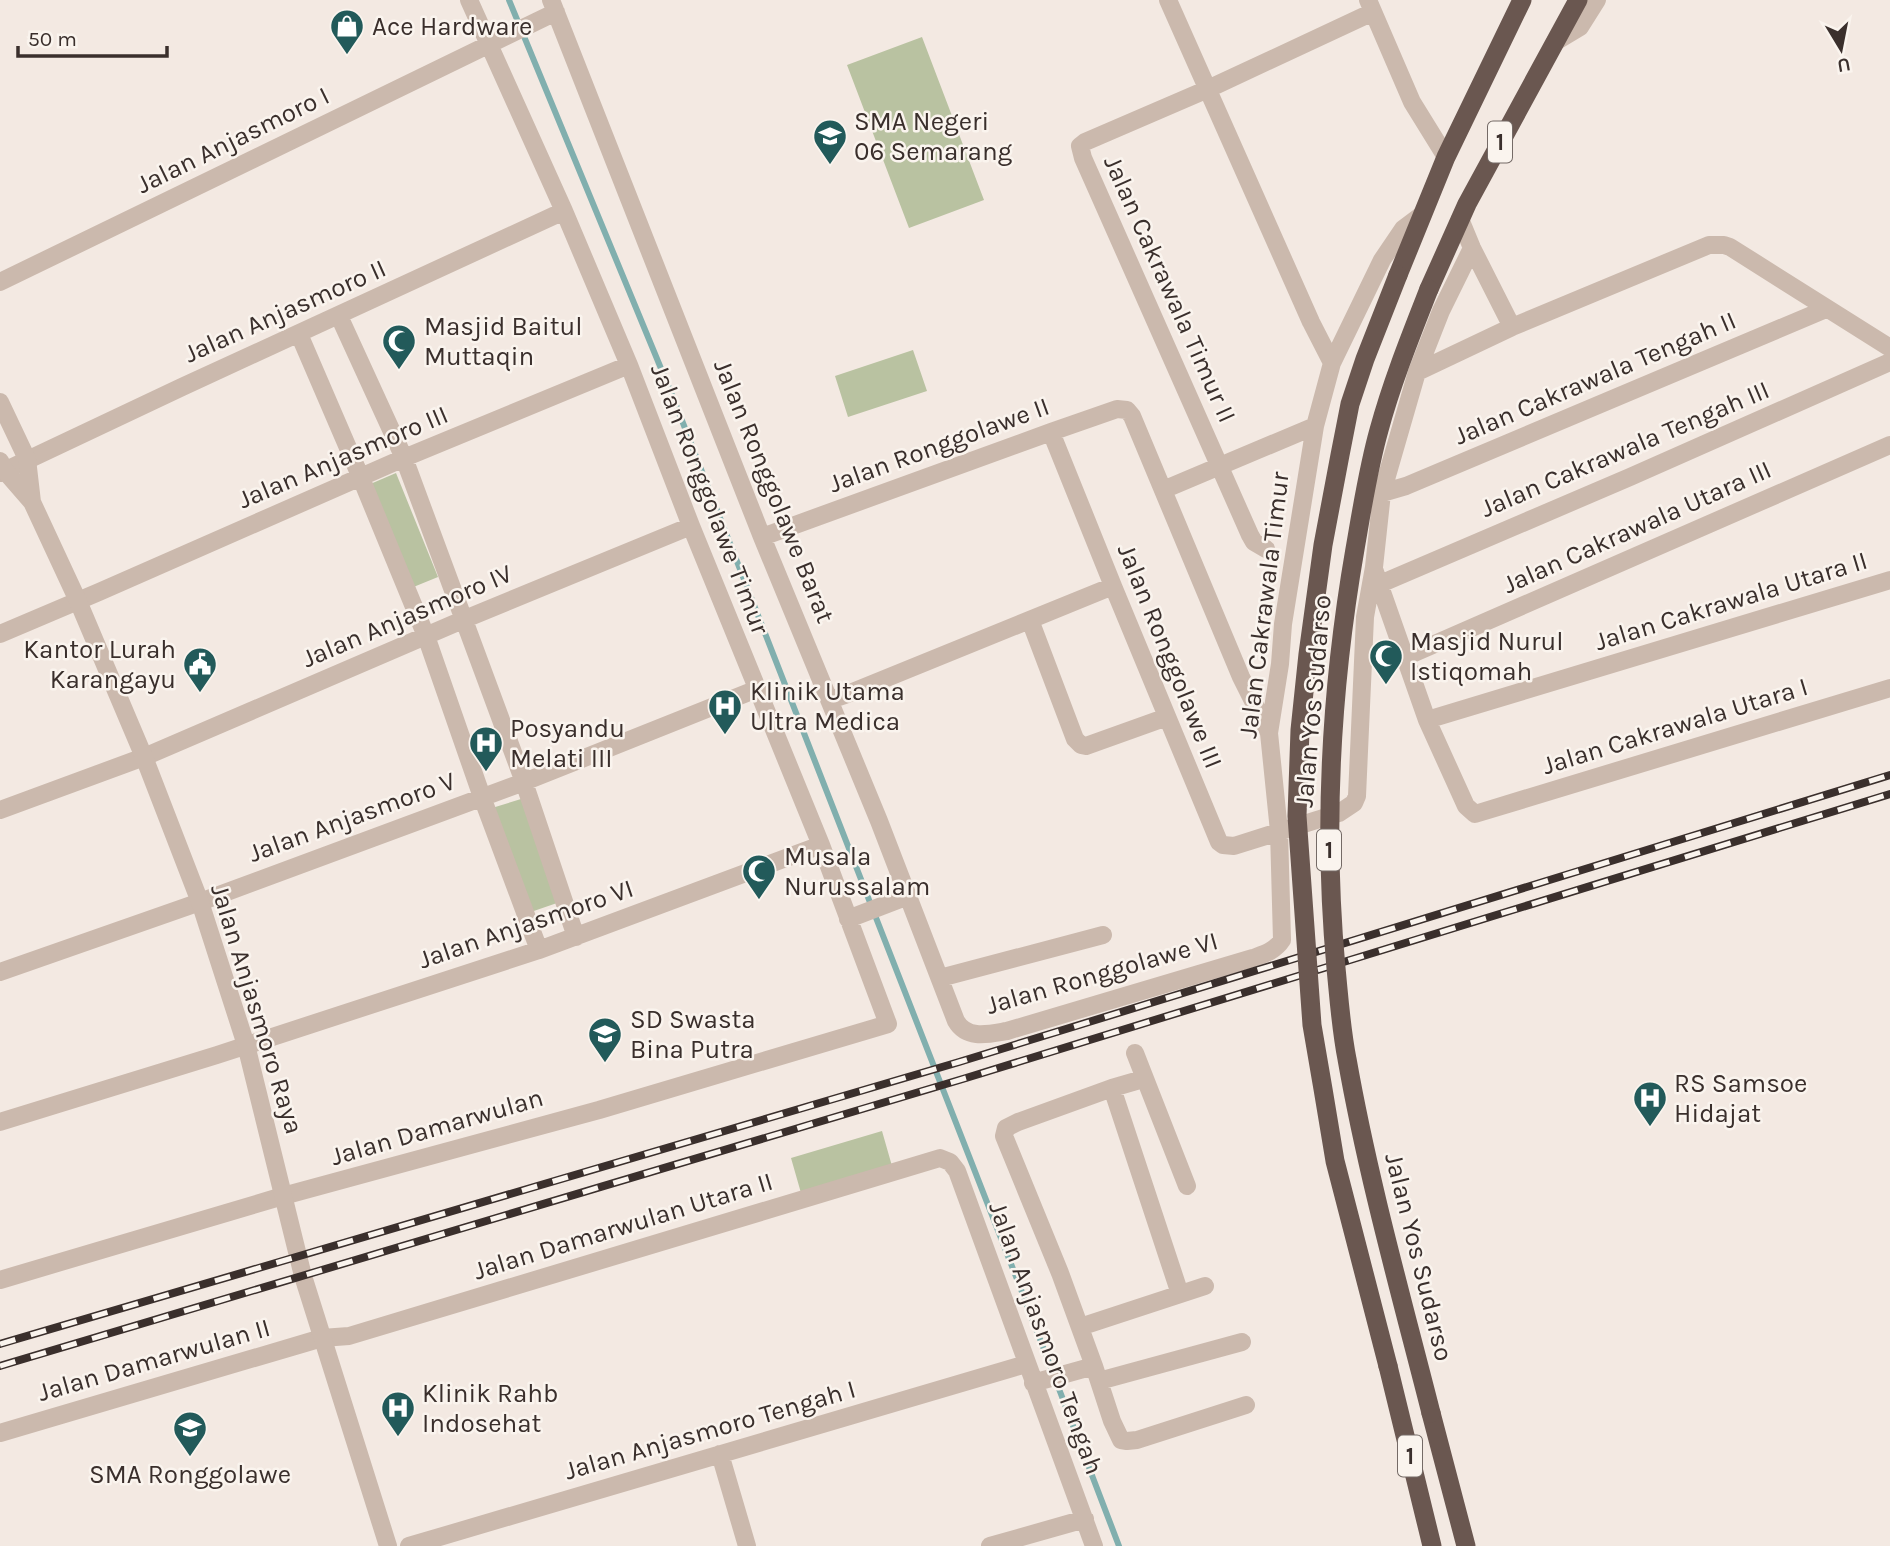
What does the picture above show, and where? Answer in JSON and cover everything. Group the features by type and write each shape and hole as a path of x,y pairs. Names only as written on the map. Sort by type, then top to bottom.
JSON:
{"highway":[{"name":"1","path":"1423,214 1446,157 1522,0"},
{"name":"1","path":"1460,219 1578,0"},
{"name":"Jalan Yos Sudarso","path":"1423,214 1364,359 1350,404 1316,590 1300,730 1297,816 1312,1025 1335,1161 1432,1546"},
{"name":"Jalan Yos Sudarso","path":"1460,219 1429,289 1378,430 1352,569 1335,694 1329,869 1335,965 1346,1058 1370,1170 1465,1546"}],"street":[{"name":"Jalan Ronggolawe Timur","path":"469,0 495,42 629,365 757,689 821,845 854,917 888,1024"},
{"path":"1168,0 1311,322 1332,363"},
{"path":"1555,43 1580,27 1597,0"},
{"path":"1209,89 1370,6 1412,102 1446,157"},
{"name":"Jalan Anjasmoro I","path":"0,282 495,42 551,10"},
{"name":"Jalan Ronggolawe Barat","path":"551,10 949,1002"},
{"name":"Jalan Cakrawala Timur II","path":"1209,89 1084,142 1080,148 1250,535 1254,542 1266,549"},
{"name":"Jalan Anjasmoro II","path":"2,468 27,459 564,211"},
{"name":"Jalan Cakrawala Timur","path":"1282,940 1279,831 1269,733 1280,664 1283,624 1315,426 1332,363 1382,260 1402,229 1423,214"},
{"path":"1460,219 1512,327"},
{"path":"1417,372 1512,327 1709,245 1730,247 1890,348"},
{"path":"1279,831 1339,813 1354,803 1357,796 1364,629 1382,494 1417,372 1441,312 1472,248"},
{"name":"Jalan Cakrawala Tengah II","path":"1382,494 1826,309"},
{"path":"339,316 404,458 524,782 576,937"},
{"path":"299,334 426,636 539,950"},
{"name":"Jalan Cakrawala Tengah III","path":"1380,584 1890,362"},
{"name":"Jalan Anjasmoro III","path":"0,634 404,458 629,365"},
{"name":"Jalan Anjasmoro Raya","path":"0,401 27,459 32,502"},
{"name":"Jalan Ronggolawe II","path":"762,537 1117,410 1127,410 1132,416 1163,490"},
{"name":"Jalan Cakrawala Timur II","path":"1163,490 1315,426"},
{"name":"Jalan Ronggolawe III","path":"1051,432 1215,835 1223,845 1234,846 1279,831"},
{"name":"Jalan Cakrawala Utara III","path":"1405,657 1890,445"},
{"name":"Jalan Anjasmoro Raya","path":"2,468 32,502 78,601 144,757 200,902 246,1045 301,1266 387,1546"},
{"path":"1163,490 1241,677 1269,733"},
{"name":"Jalan Anjasmoro IV","path":"0,810 144,757 465,619 691,526"},
{"path":"1374,567 1427,720"},
{"name":"Jalan Cakrawala Utara II","path":"1427,720 1890,580"},
{"path":"830,700 1113,586"},
{"path":"1030,620 1075,739 1081,745 1086,746 1167,717"},
{"name":"Jalan Cakrawala Utara I","path":"1427,720 1466,806 1475,814 1890,688"},
{"name":"Jalan Anjasmoro V","path":"0,972 200,902 524,782 757,689"},
{"name":"Jalan Anjasmoro VI","path":"0,1122 539,950 821,845"},
{"path":"854,917 905,897"},
{"path":"940,978 1103,935"},
{"name":"Jalan Ronggolawe VI","path":"949,1002 959,1027 965,1032 979,1034 1007,1031 1253,958 1269,952 1282,940"},
{"name":"Jalan Damarwulan","path":"0,1280 283,1196 599,1110 888,1024"},
{"path":"1135,1053 1187,1186"},
{"path":"1143,1079 1009,1126 1004,1135 1080,1327 1119,1437 1124,1441 1137,1440 1246,1405"},
{"path":"1112,1088 1180,1294"},
{"name":"Jalan Damarwulan Utara II","path":"322,1338 349,1336 938,1159"},
{"name":"Jalan Anjasmoro Tengah","path":"938,1159 950,1161 957,1171 1094,1546"},
{"path":"1080,1327 1205,1286"},
{"name":"Jalan Damarwulan II","path":"0,1433 322,1338"},
{"path":"1033,1383 1097,1374 1242,1342"},
{"name":"Jalan Anjasmoro Tengah I","path":"409,1546 1026,1364"},
{"path":"720,1454 747,1546"},
{"path":"990,1546 1085,1519"}],"green space":[{"path":"922,37 984,200 909,228 847,65"},
{"path":"913,350 927,391 848,417 835,376"},
{"path":"396,473 438,577 411,588 368,485"},
{"path":"521,799 557,903 528,913 492,808"},
{"path":"882,1131 892,1166 801,1193 791,1158"}],"waterway":[{"path":"509,0 674,400 1119,1546"}],"railway":[{"path":"0,1344 959,1062 1890,775"},
{"path":"0,1366 966,1078 1890,794"}],"place":[{"name":"Ace Hardware","path":"347,56"},
{"name":"SMA Negeri 06 Semarang","path":"830,166"},
{"name":"Masjid Baitul Muttaqin","path":"399,371"},
{"name":"Masjid Nurul Istiqomah","path":"1386,686"},
{"name":"Kantor Lurah Karangayu","path":"200,694"},
{"name":"Klinik Utama Ultra Medica","path":"725,736"},
{"name":"Posyandu Melati III","path":"486,773"},
{"name":"Musala Nurussalam","path":"759,901"},
{"name":"SD Swasta Bina Putra","path":"605,1064"},
{"name":"RS Samsoe Hidajat","path":"1650,1128"},
{"name":"Klinik Rahb Indosehat","path":"398,1438"},
{"name":"SMA Ronggolawe","path":"190,1458"}]}
